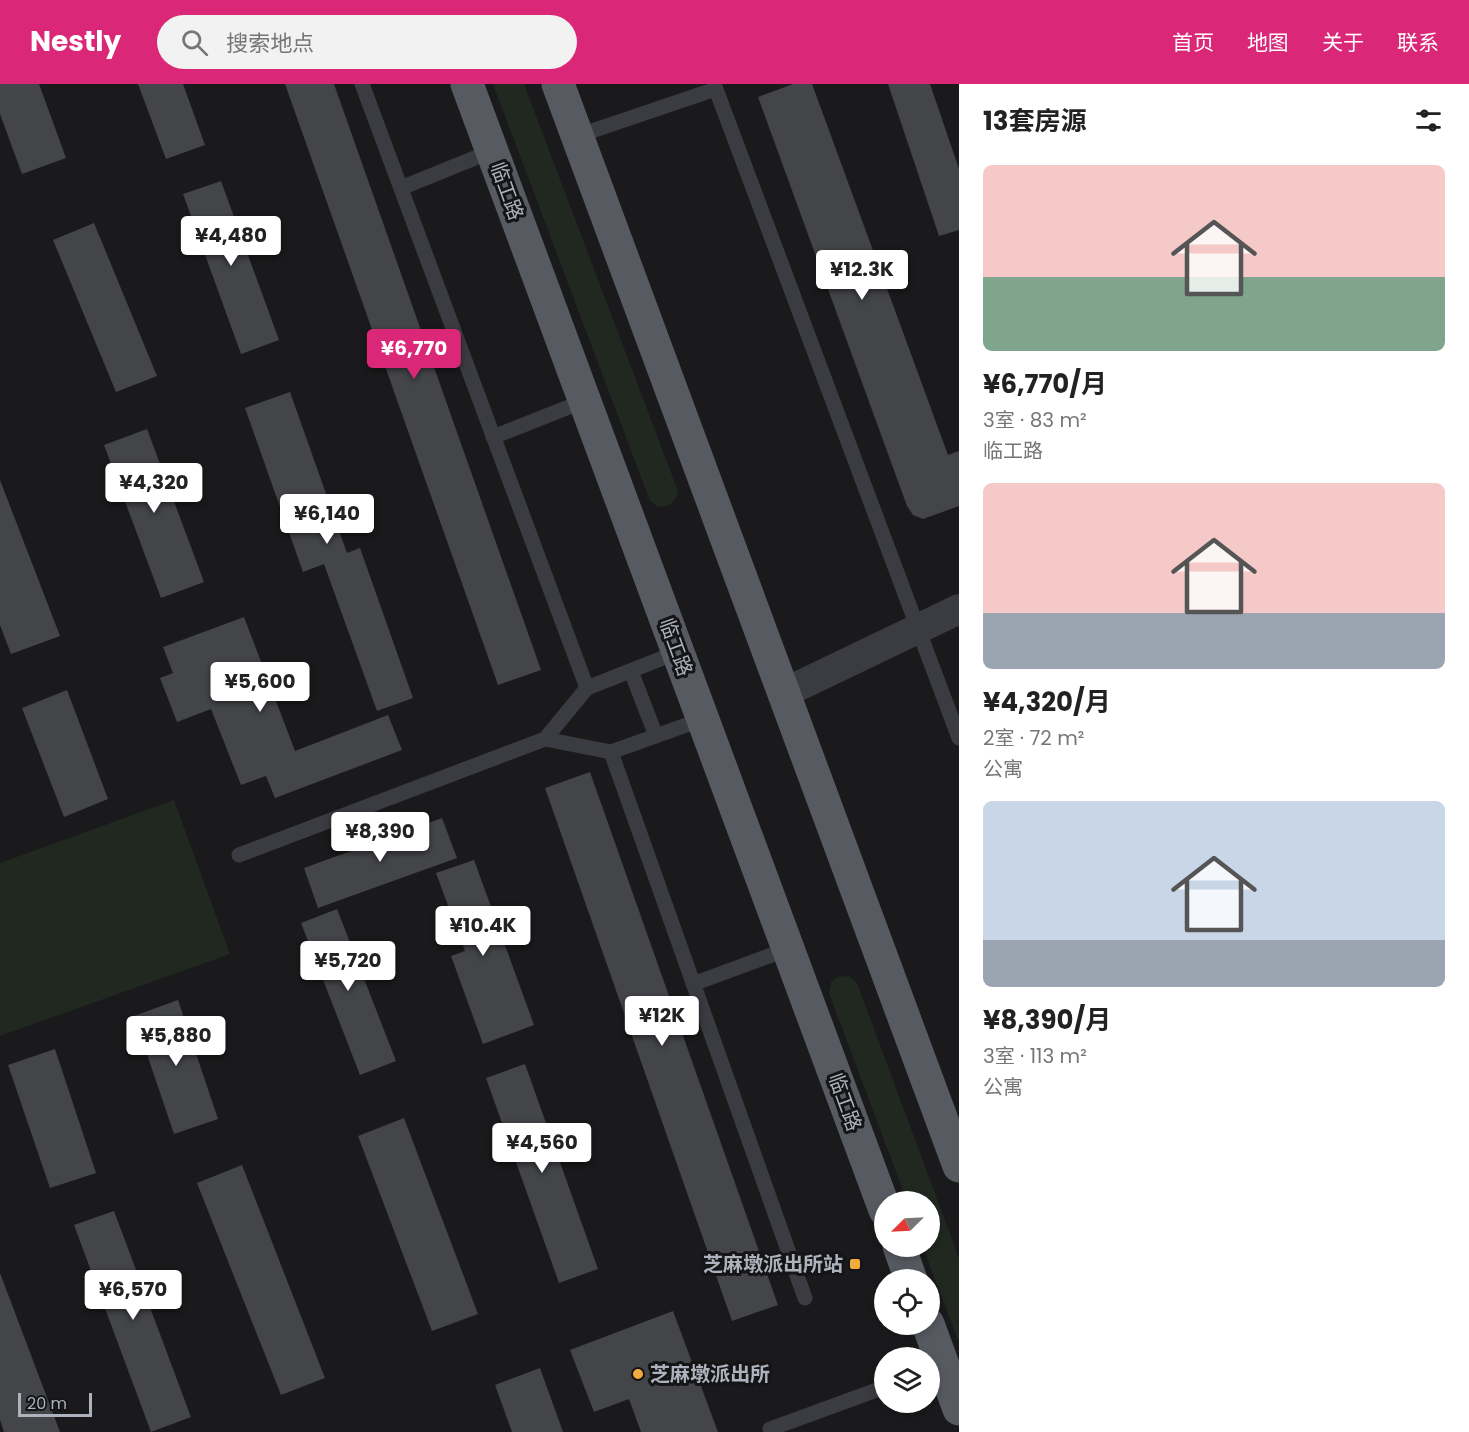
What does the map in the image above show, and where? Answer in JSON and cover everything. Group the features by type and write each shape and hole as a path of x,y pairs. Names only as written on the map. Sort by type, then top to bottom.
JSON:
{"main road":[{"name":"临工路","path":"467,84 878,1191"},
{"path":"558,84 959,1166"},
{"path":"940,1374 959,1409"}],"street":[{"path":"784,693 959,609"}],"lane":[{"path":"362,84 587,688"},
{"path":"577,136 715,86 959,738"},
{"path":"401,188 492,152"},
{"path":"493,437 584,401"},
{"path":"239,855 545,739 587,688 678,652"},
{"path":"631,671 656,735"},
{"path":"545,739 611,752 703,718"},
{"path":"611,752 805,1298"},
{"path":"693,984 788,949"},
{"path":"770,1429 874,1391"}],"shaded area":[{"path":"493,84 524,84 678,491 674,501 669,505 658,507 650,501"},
{"path":"174,800 230,954 0,1036 0,863"},
{"path":"839,976 850,977 857,983 934,1191 903,1191 829,993 831,982"},
{"path":"940,1207 959,1258 959,1343 940,1292 940,1269 931,1269 927,1257 940,1257"}],"building":[{"path":"0,84 39,84 66,158 22,174 0,114"},
{"path":"138,84 183,84 205,145 166,159"},
{"path":"285,84 334,84 541,670 498,685"},
{"path":"793,84 812,84 948,455 959,451 959,506 923,519 913,515 907,506 758,97"},
{"path":"888,84 930,84 959,169 959,230 939,236"},
{"path":"221,181 279,340 241,354 183,194"},
{"path":"94,223 157,376 116,392 53,240"},
{"path":"290,392 347,553 360,548 413,698 377,711 324,564 303,572 245,408"},
{"path":"147,429 204,582 161,598 104,445"},
{"path":"0,480 60,636 11,654 0,625"},
{"path":"244,617 295,751 388,715 402,750 275,798 266,776 241,785 211,709 177,722 160,678 173,673 163,647"},
{"path":"67,690 108,799 64,817 22,708"},
{"path":"590,772 778,1305 732,1321 545,788"},
{"path":"442,818 457,858 318,908 304,868"},
{"path":"474,860 534,1025 483,1044 451,956 465,951 436,873"},
{"path":"337,909 396,1061 360,1075 301,923"},
{"path":"178,1000 218,1119 174,1134 134,1016"},
{"path":"55,1049 96,1173 50,1188 8,1065"},
{"path":"525,1064 598,1269 559,1283 486,1078"},
{"path":"404,1118 478,1314 432,1331 358,1136"},
{"path":"242,1165 325,1378 281,1395 197,1183"},
{"path":"114,1211 191,1417 151,1432 74,1225"},
{"path":"0,1273 60,1432 4,1432 0,1420"},
{"name":"芝麻墩派出所","path":"673,1311 718,1432 641,1432 629,1399 594,1412 570,1350"},
{"path":"540,1368 563,1432 512,1432 495,1385"}],"place":[{"name":"芝麻墩派出所站","path":"855,1264"},
{"name":"芝麻墩派出所","path":"638,1374"}]}
